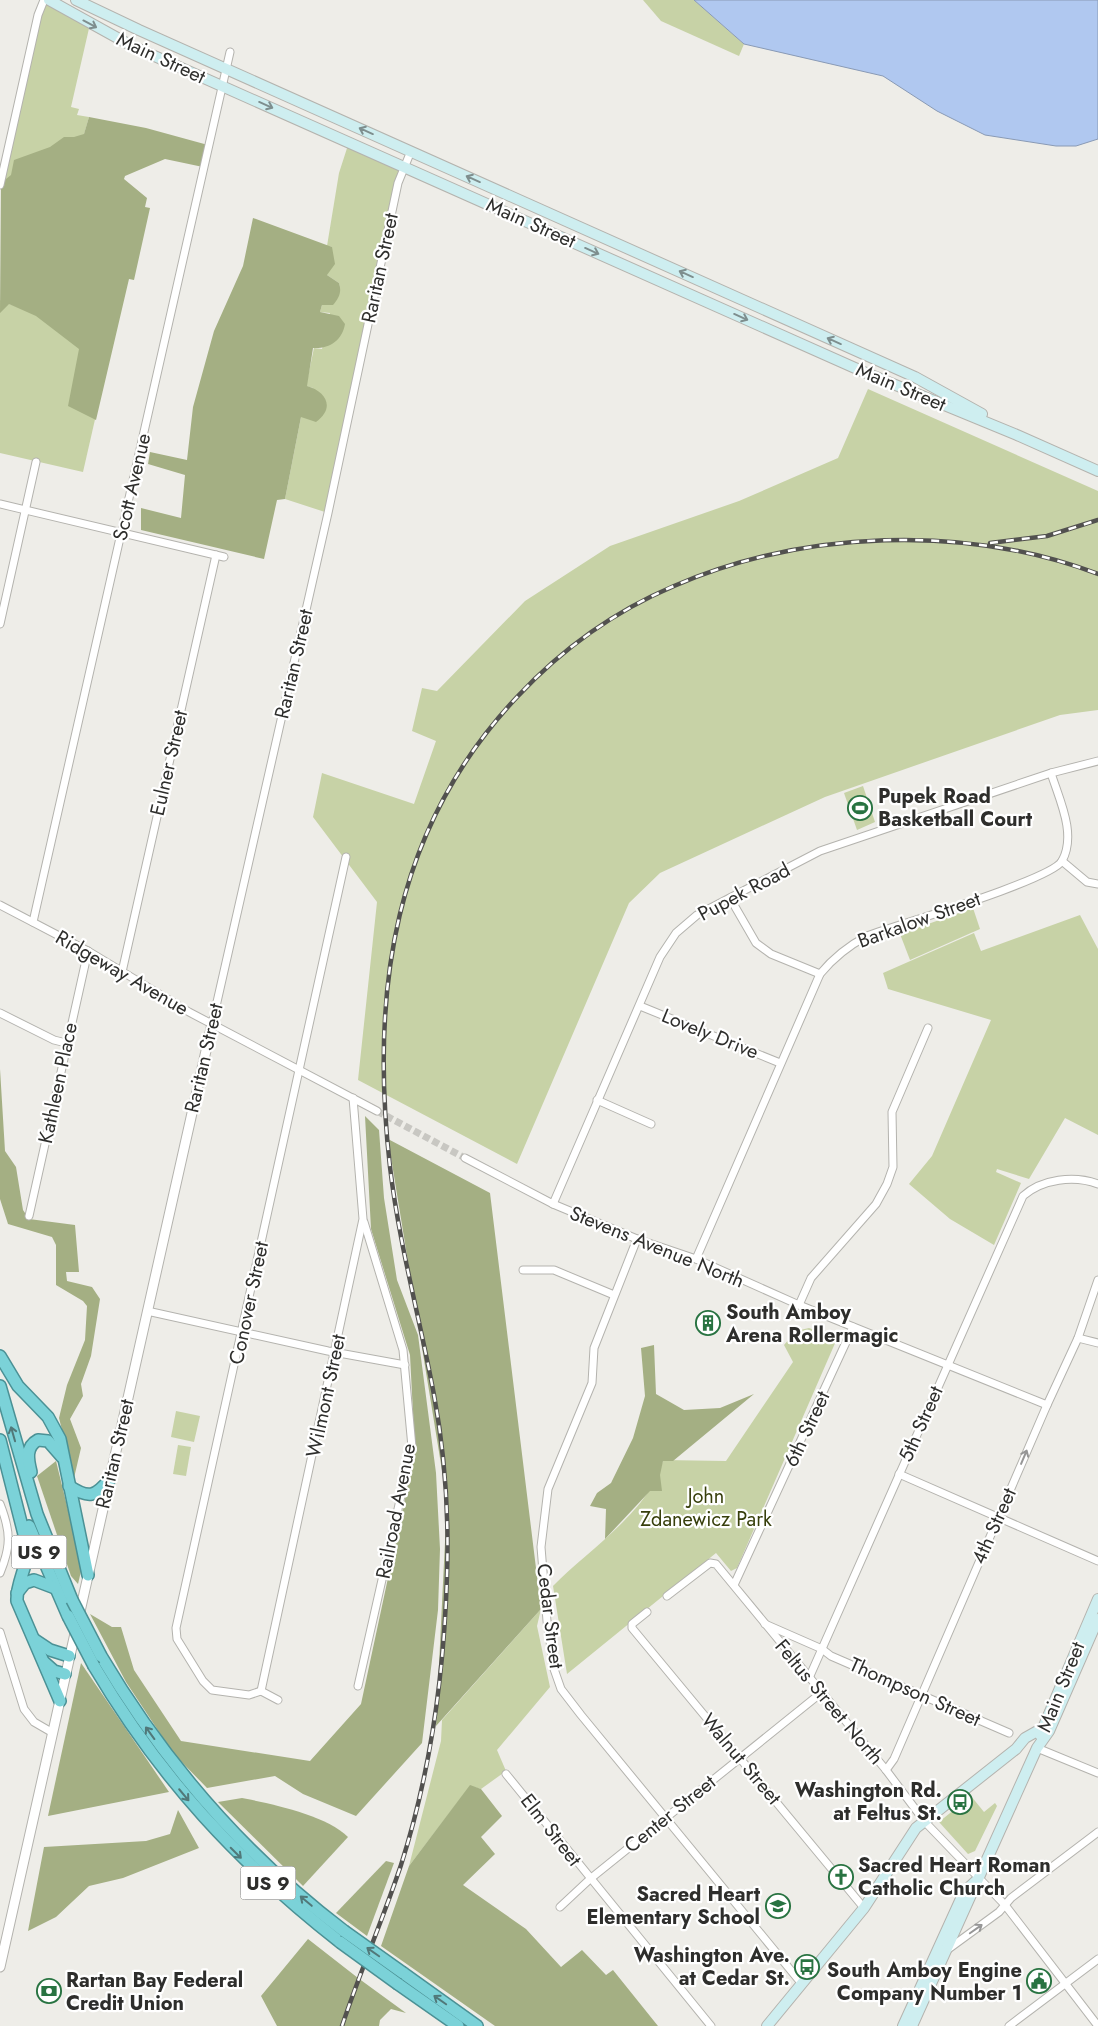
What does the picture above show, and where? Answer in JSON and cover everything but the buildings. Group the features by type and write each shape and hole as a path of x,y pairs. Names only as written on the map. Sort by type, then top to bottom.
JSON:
{"highway":[{"path":"0,1356 18,1386 52,1423 60,1439 88,1575"},
{"name":"US 9","path":"0,1386 37,1514 98,1661 133,1728 165,1772 203,1817 253,1869 342,1937 400,1978 477,2026"},
{"path":"37,1514 28,1460 30,1447 35,1441 45,1439 54,1446 63,1459"},
{"name":"US 9","path":"0,1440 13,1487 54,1588 68,1616 98,1661 179,1772 216,1817 342,1937"},
{"path":"69,1486 83,1494 92,1495 101,1490 110,1479"},
{"path":"13,1487 28,1551 17,1593 18,1606 60,1701"},
{"path":"17,1593 26,1584 34,1580 54,1588"},
{"path":"34,1639 50,1650 70,1656"},
{"path":"42,1660 54,1671 65,1674"},
{"name":"US 9","path":"400,1978 458,2026"}],"main road":[{"name":"Main Street","path":"49,0 132,46 221,86 864,372 1018,434 1098,470"},
{"name":"Main Street","path":"76,0 139,30 915,377 1018,434"},
{"path":"132,46 139,30"},
{"name":"Main Street","path":"1037,1748 1041,1729 1098,1599"},
{"name":"Main Street","path":"912,2026 1037,1748 1049,1731 1098,1619"},
{"path":"767,2026 864,1908 916,1828 1016,1749 1025,1738 1041,1729"},
{"path":"1016,1749 1037,1748"},
{"name":"Main Street","path":"903,2026 964,1892 978,1879"}],"street":[{"path":"0,185 38,15 44,0"},
{"name":"Scott Avenue","path":"33,922 230,52"},
{"name":"Raritan Street","path":"0,1967 328,512 398,183 410,151"},
{"path":"0,624 36,462"},
{"path":"0,504 224,557"},
{"name":"Eulner Street","path":"122,972 216,555"},
{"name":"Pupek Road","path":"553,1204 660,957 676,933 697,915 820,851 1051,772 1098,762"},
{"path":"1051,772 1068,831 1067,844 1062,861 1087,882 1098,884"},
{"name":"Conover Street","path":"261,1691 249,1695 212,1690 203,1681 177,1638 176,1628 346,857"},
{"name":"Barkalow Street","path":"696,1260 820,974 831,960 845,948 867,936 1041,876 1054,869 1062,861"},
{"path":"730,898 756,943 771,954 820,974"},
{"name":"Ridgeway Avenue","path":"0,905 88,951 212,1024 377,1110"},
{"name":"Kathleen Place","path":"29,1216 88,951"},
{"name":"Lovely Drive","path":"640,1006 780,1063"},
{"path":"0,1013 54,1040 66,1043"},
{"path":"798,1305 811,1278 876,1204 887,1184 893,1167 892,1112 928,1028"},
{"name":"Wilmont Street","path":"261,1691 336,1352 363,1219 353,1098"},
{"path":"597,1100 651,1124"},
{"name":"Stevens Avenue North","path":"465,1158 553,1204 638,1239 696,1260 798,1305 1047,1405"},
{"name":"5th Street","path":"809,1678 1018,1204 1031,1188 1045,1182 1069,1180 1098,1184"},
{"name":"Railroad Avenue","path":"358,1686 412,1447 403,1350 363,1219"},
{"name":"Cedar Street","path":"638,1239 594,1348 592,1383 548,1489 541,1547 547,1621 554,1669 561,1689 664,1818 802,1984"},
{"path":"523,1270 554,1270 614,1295"},
{"name":"4th Street","path":"886,1770 894,1759 920,1694 1078,1338 1098,1280"},
{"path":"147,1311 242,1333 405,1365"},
{"name":"6th Street","path":"734,1586 854,1327"},
{"path":"1078,1338 1098,1343"},
{"path":"899,1474 1098,1561"},
{"path":"0,1504 7,1526 9,1544 0,1573"},
{"name":"Feltus Street North","path":"667,1596 710,1563 716,1564 886,1770 925,1822 1005,1905 1098,2026"},
{"name":"Walnut Street","path":"647,1612 632,1624 632,1628 864,1908"},
{"name":"Thompson Street","path":"763,1622 822,1649 831,1656 1009,1734"},
{"path":"0,1632 24,1709 34,1722 53,1733"},
{"path":"261,1691 278,1700"},
{"name":"Center Street","path":"560,1907 590,1879 664,1818 821,1693"},
{"path":"1037,1748 1098,1773"},
{"name":"Elm Street","path":"506,1774 711,2026"},
{"path":"945,1952 999,1912 1014,1896 1098,1832"},
{"path":"1009,2026 1098,1959"}],"green space":[{"path":"44,0 90,24 71,107 79,109 77,115 89,117 83,138 1,183"},
{"path":"643,0 694,0 744,44 739,56 661,21"},
{"path":"89,117 146,128 208,145 203,167 165,159 125,176 124,179 147,198 145,207 150,208 134,280 129,279 96,420 68,406 79,349 36,316 9,304 0,313 1,183 11,175 14,160 50,147 64,137 84,134"},
{"path":"349,142 404,167 328,513 285,499 301,417 313,388 306,386 314,348 322,349 330,313 320,312 322,305 327,305 338,296 340,291 339,283 327,275 332,247 327,246 339,173"},
{"path":"253,218 332,247 335,264 327,275 339,283 340,292 333,305 322,305 320,312 339,316 345,324 341,335 334,343 324,347 313,348 307,386 324,396 327,406 322,417 316,422 301,417 285,499 277,500 264,559 141,530 141,508 181,518 185,475 148,464 150,452 187,460 193,407 214,331 243,266"},
{"path":"0,300 112,345 83,472 0,453"},
{"path":"868,389 1098,491 1098,710 1060,715 825,797 660,873 629,903 517,1164 358,1080 377,902 313,817 322,773 414,804 436,741 412,731 422,688 437,691 525,601 610,546 739,501 838,458"},
{"name":"Pupek Road Basketball Court","path":"863,786 875,822 857,830 844,793"},
{"path":"973,908 980,929 910,960 900,934"},
{"path":"1080,915 1098,949 1098,1135 1065,1118 1029,1179 997,1169 996,1172 1021,1183 994,1245 950,1219 909,1184 932,1156 991,1020 888,989 883,973 974,933 981,951"},
{"path":"0,1069 5,1151 16,1167 23,1210 29,1219 75,1225 79,1272 66,1272 67,1281 92,1287 100,1299 91,1356 81,1384 83,1396 70,1419 81,1448 74,1478 59,1418 67,1385 85,1340 87,1306 83,1301 56,1285 56,1245 52,1237 8,1224 0,1199"},
{"path":"365,1116 379,1130 384,1198 397,1280 418,1335 436,1473 440,1549 438,1610 422,1743 356,1816 303,1794 275,1776 207,1788 173,1753 126,1682 90,1614 112,1627 121,1627 134,1670 181,1741 310,1761 361,1704 415,1452 410,1355 371,1229"},
{"path":"388,1139 490,1193 541,1609 436,1726 447,1501"},
{"name":"John Zdanewicz Park","path":"809,1328 824,1333 836,1341 737,1568 731,1571 716,1553 567,1674 553,1586 617,1528 646,1496 663,1460 726,1461 793,1362 784,1345 796,1331"},
{"path":"654,1345 656,1394 684,1410 720,1408 754,1394 673,1461 663,1461 660,1475 662,1491 650,1491 605,1539 606,1509 590,1506 597,1493 611,1483 633,1438 645,1396 641,1348"},
{"path":"176,1411 200,1416 194,1442 171,1437"},
{"path":"178,1445 191,1447 186,1476 173,1474"},
{"path":"56,1461 82,1567 78,1584 71,1576 37,1476"},
{"path":"541,1609 537,1626 550,1687 497,1750 506,1771 481,1789 470,1786 409,1866 441,1741 442,1720"},
{"path":"81,1663 169,1792 48,1816"},
{"path":"470,1785 481,1789 502,1816 481,1837 495,1854 463,1885 526,1929 561,1967 582,1950 606,1975 613,1970 658,2026 495,2026 381,1946 409,1866"},
{"path":"971,1796 984,1812 995,1803 997,1806 975,1851 968,1854 939,1822"},
{"path":"242,1798 283,1807 313,1817 326,1822 348,1837 303,1886 218,1802"},
{"path":"178,1810 199,1848 123,1878 89,1886 56,1917 28,1931 44,1847 146,1841 170,1834"},
{"path":"386,1861 394,1863 367,1936 336,1913"},
{"path":"308,1939 406,2013 391,2009 380,2020 379,2026 277,2026 261,1996"}],"water":[{"path":"694,0 1098,0 1098,139 1076,146 1056,146 985,135 937,111 883,76 744,44"}],"tunnel":[{"path":"377,1111 465,1158"}],"railway":[{"path":"990,543 1047,536 1098,520"},
{"path":"342,2026 394,1885 411,1830 428,1758 443,1649 447,1554 447,1508 443,1463 434,1395 394,1196 385,1102 384,1038 389,976 400,915 417,857 442,801 476,747 518,696 552,663 590,633 631,607 674,586 724,567 776,553 830,544 885,540 940,541 994,547 1047,558 1098,574"}],"place":[{"name":"Pupek Road Basketball Court","path":"860,808"},
{"name":"South Amboy Arena Rollermagic","path":"708,1323"},
{"name":"Washington Rd. at Feltus St.","path":"960,1802"},
{"name":"Sacred Heart Roman Catholic Church","path":"841,1877"},
{"name":"Sacred Heart Elementary School","path":"778,1906"},
{"name":"Washington Ave. at Cedar St.","path":"807,1967"},
{"name":"South Amboy Engine Company Number 1","path":"1039,1981"},
{"name":"Rartan Bay Federal Credit Union","path":"49,1991"}]}
